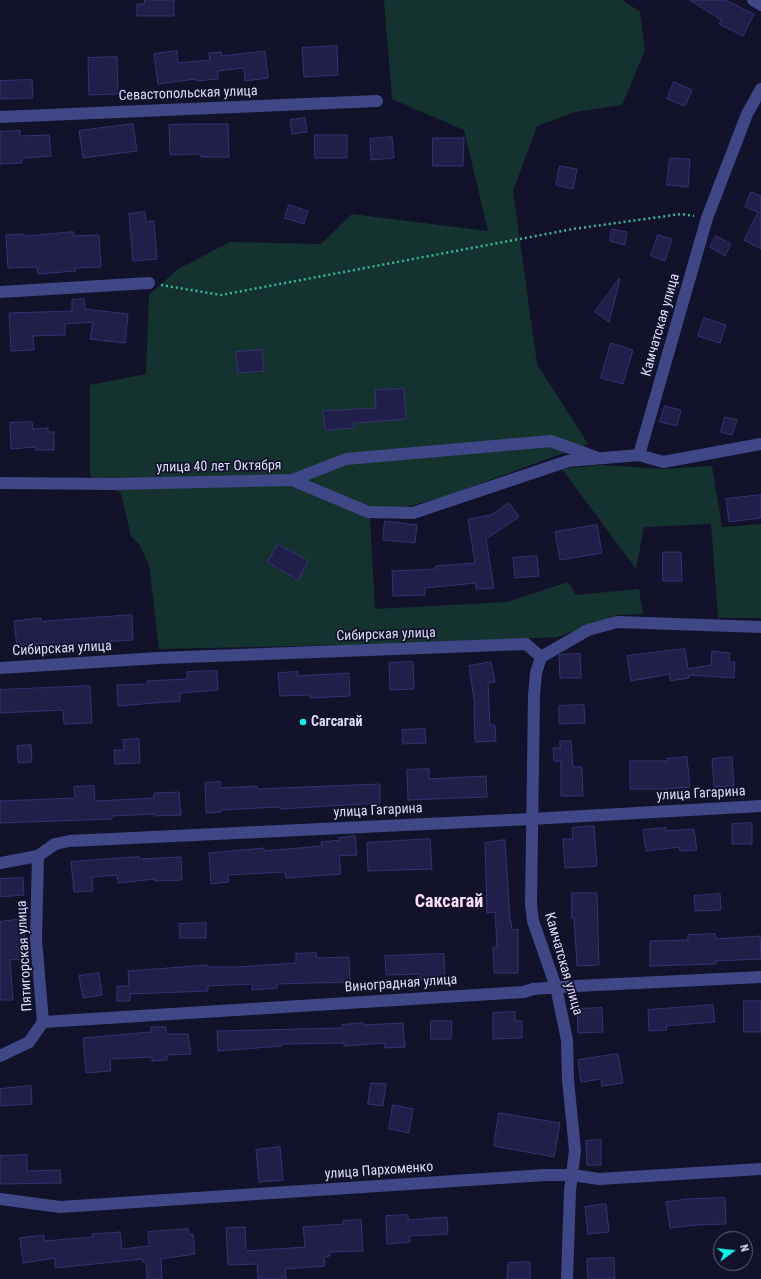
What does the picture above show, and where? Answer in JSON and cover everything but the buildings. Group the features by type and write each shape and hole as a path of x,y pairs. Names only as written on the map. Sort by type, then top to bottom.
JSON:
{"street":[{"path":"753,0 761,4"},
{"name":"Камчатская улица","path":"639,455 706,218 747,114 761,89"},
{"name":"Севастопольская улица","path":"0,117 378,101"},
{"path":"0,292 148,283"},
{"path":"292,480 346,459 552,441 599,458"},
{"path":"639,455 664,462 761,444"},
{"name":"улица 40 лет Октября","path":"0,484 114,484 292,480 368,512 413,513 568,461 639,455"},
{"path":"541,657 588,630 617,622 761,627"},
{"name":"Сибирская улица","path":"0,668 159,658 526,644 541,657"},
{"name":"Камчатская улица","path":"541,657 534,695 531,819 533,916 556,987 567,1040 568,1080 575,1150 570,1191 568,1279"},
{"name":"улица Гагарина","path":"0,863 38,856 55,844 69,841 531,819 761,806"},
{"name":"Пятигорская улица","path":"0,1056 29,1042 43,1022 36,939 38,856"},
{"name":"Виноградная улица","path":"43,1022 524,992 556,987 761,977"},
{"name":"улица Пархоменко","path":"0,1199 60,1207 572,1175 599,1179 761,1169"}],"path":[{"path":"148,283 221,295 573,228 680,214 706,218"}],"green space":[{"path":"384,0 623,0 640,12 645,50 622,105 575,112 537,126 513,191 537,364 588,444 444,497 370,516 375,609 507,602 568,582 576,595 639,589 643,614 617,615 558,637 390,644 159,649 149,565 139,544 131,536 121,493 90,476 90,385 146,374 149,295 178,269 230,242 321,244 352,214 488,231 464,130 392,99"},
{"path":"601,465 663,469 712,466 722,527 761,524 761,618 718,618 711,524 644,527 636,569 562,469"}],"place":[{"name":"Сагсагай","path":"303,722"}],"district":[{"name":"Саксагай","path":"449,902"}]}
